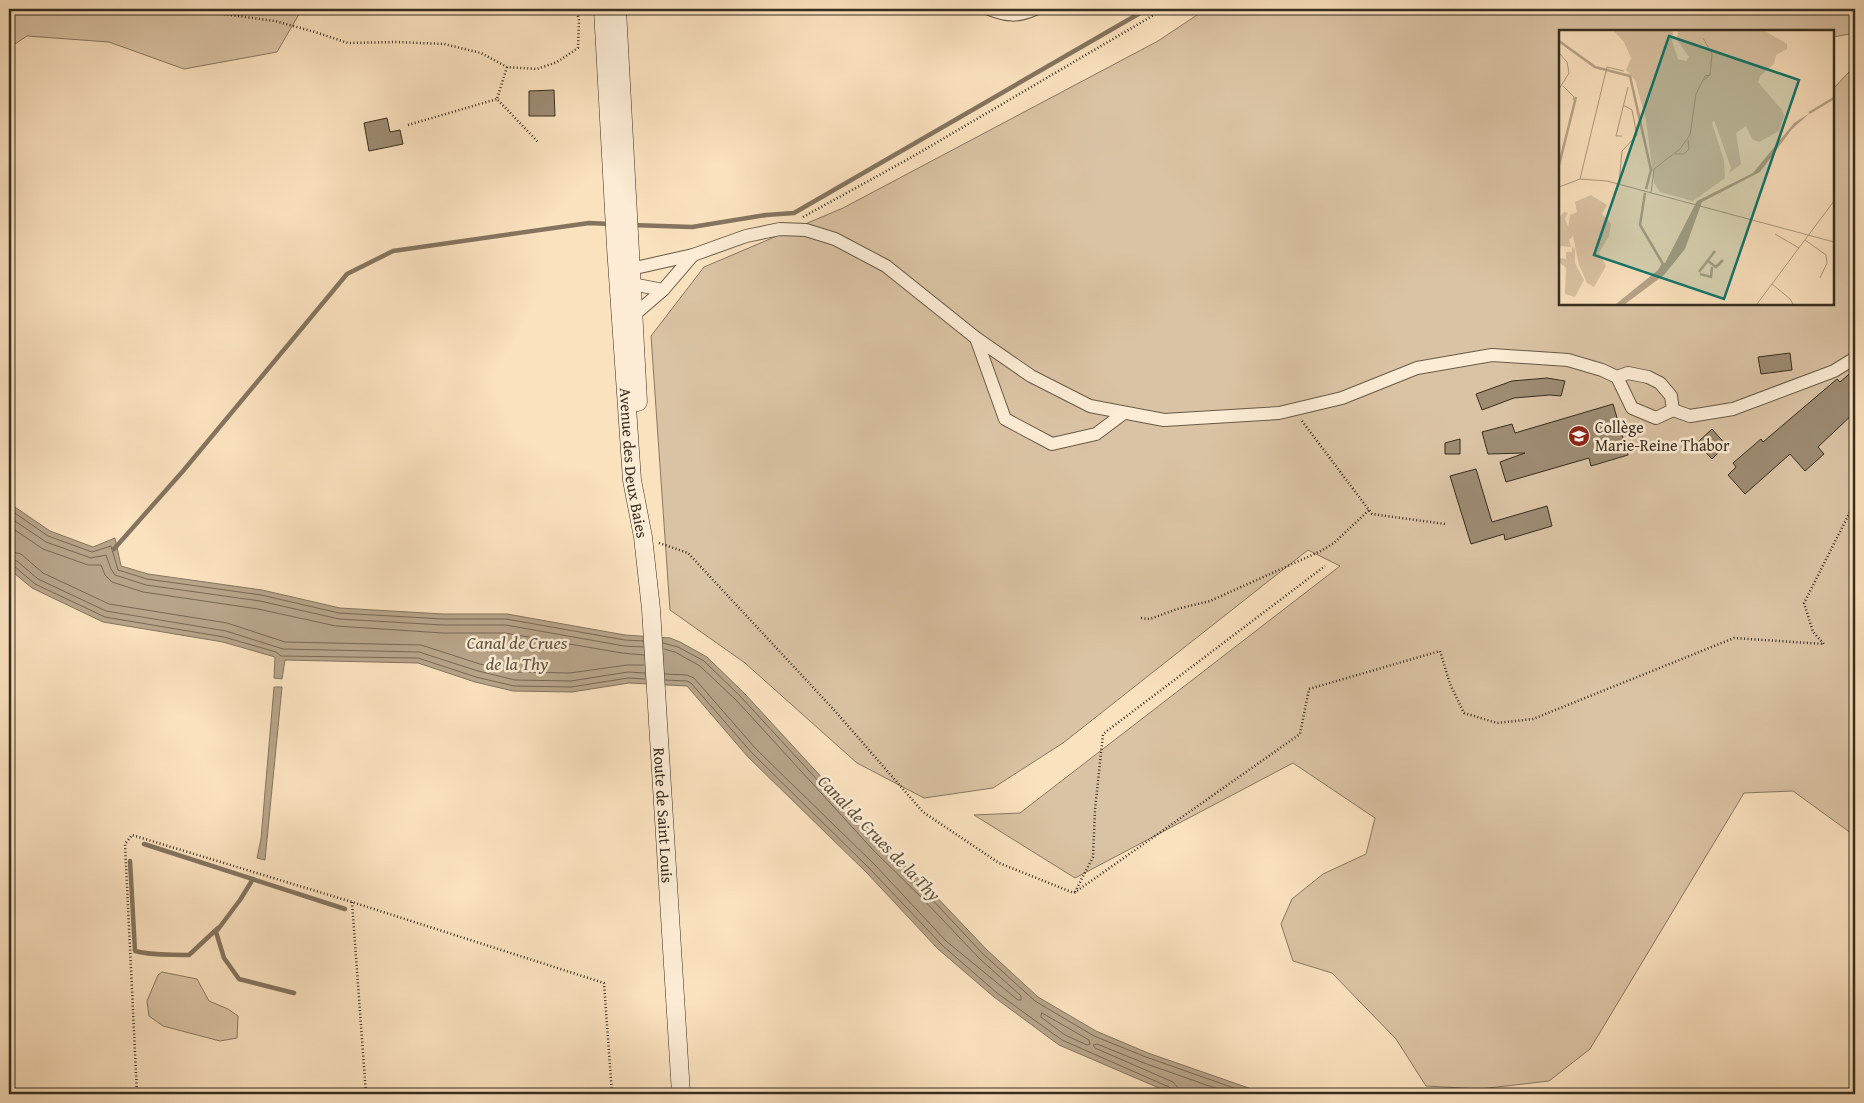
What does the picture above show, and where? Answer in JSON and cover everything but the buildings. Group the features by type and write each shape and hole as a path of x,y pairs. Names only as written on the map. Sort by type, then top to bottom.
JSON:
{"main road":[{"name":"Avenue des Deux Baies","path":"603,9 621,208"},
{"name":"Avenue des Deux Baies","path":"617,9 622,248 634,315 643,537"},
{"name":"Avenue des Deux Baies","path":"627,275 632,480 643,537"},
{"name":"Route de Saint Louis","path":"643,537 651,609 681,1094"}],"street":[{"path":"989,9 1003,14 1022,15 1035,9"},
{"path":"627,275 693,255 746,236 780,228 806,230 835,239 886,266 976,338 1031,376 1090,406 1164,420 1279,413 1342,398 1417,368 1492,355 1568,360 1602,370 1617,377 1632,408 1656,418 1673,410 1690,416 1733,409 1834,370 1855,358"},
{"path":"634,315 663,290 693,255"},
{"path":"627,275 663,290"},
{"path":"976,338 1005,419 1052,444 1096,434 1124,413"},
{"path":"1617,377 1628,373 1648,376 1660,383 1671,396 1673,410"}],"path":[{"path":"186,9 275,21 348,43 444,44 481,54 507,67 537,69 556,62 578,48 579,20 576,9"},
{"path":"802,217 912,157 1164,9"},
{"path":"497,99 507,67"},
{"path":"408,125 497,99"},
{"path":"497,99 538,142"},
{"path":"1294,410 1372,514 1445,524"},
{"path":"1074,893 1300,734 1309,689 1440,651 1450,684 1464,712 1497,723 1533,719 1734,638 1824,644 1812,632 1804,603 1855,502"},
{"path":"1141,618 1150,619 1177,609 1210,601 1334,544 1369,510"},
{"path":"643,537 688,553 835,712 923,812 999,863 1074,893"},
{"path":"1074,893 1093,857 1094,810 1104,734 1325,566"},
{"path":"137,1094 125,844 132,835 352,902 604,983 612,1094"},
{"path":"352,902 366,1094"}],"shaded area":[{"path":"9,9 302,9 277,52 184,69 109,42 27,36 9,48"},
{"path":"1206,9 1855,9 1855,33 1834,37 1834,30 1559,30 1559,305 1834,305 1834,88 1849,72 1855,70 1855,836 1793,791 1744,793 1590,1049 1549,1081 1480,1089 1426,1086 1396,1039 1332,973 1293,961 1281,924 1292,899 1323,874 1366,854 1375,818 1293,763 1075,878 974,815 1020,813 1340,566 1308,550 1063,743 993,788 924,798 857,763 745,663 670,610 651,336 704,267 843,208 1158,41"},
{"path":"162,972 197,979 209,1001 228,1009 238,1016 237,1038 220,1041 163,1026 149,1016 147,1001 158,975"}],"water":[{"name":"Canal de Crues de la Thy","path":"9,503 50,531 93,547 115,538 121,566 148,574 262,590 340,608 443,614 507,614 625,635 670,638 680,642 707,657 745,694 883,844 987,950 1038,997 1096,1031 1148,1053 1266,1094 1173,1094 1059,1045 994,997 938,949 867,873 748,757 687,686 629,683 572,692 513,691 475,682 418,663 285,660 282,679 274,678 275,657 223,642 103,622 32,588 9,569"},
{"path":"274,687 282,687 265,860 257,858 261,839"}],"waterway":[{"path":"631,225 692,227 766,215 794,213 1147,9"},
{"path":"114,549 183,471 347,274 393,251 589,223 611,224"},
{"path":"144,844 345,909"},
{"path":"130,861 135,951 141,953 189,955 218,928"},
{"path":"253,879 216,932 224,958 239,979 294,993"}],"place":[{"name":"Collège Marie-Reine Thabor","path":"1579,436"}]}
